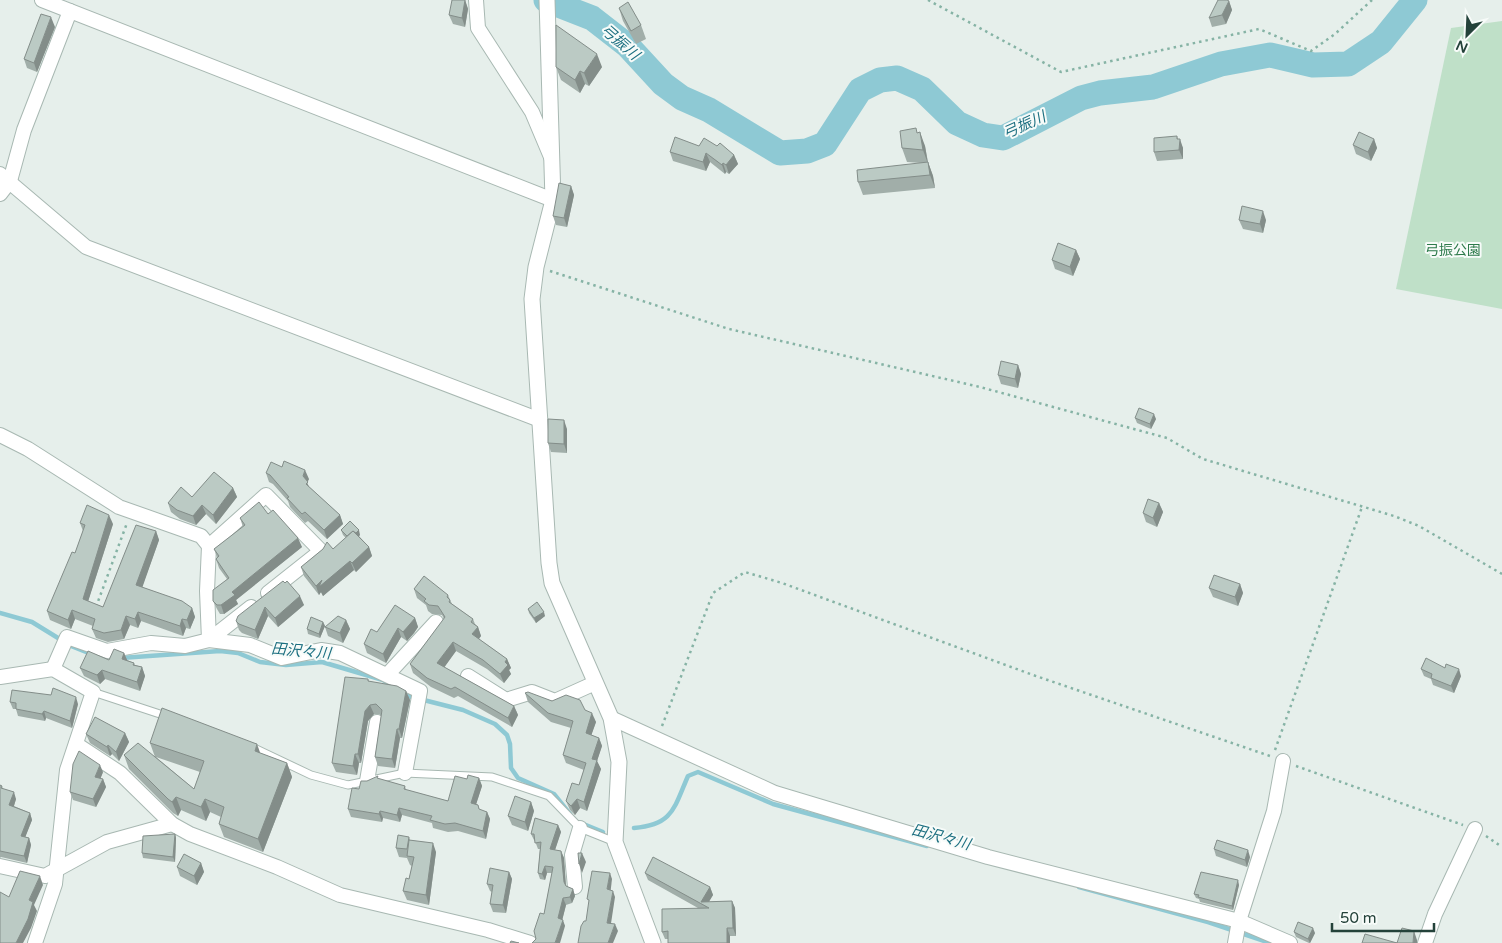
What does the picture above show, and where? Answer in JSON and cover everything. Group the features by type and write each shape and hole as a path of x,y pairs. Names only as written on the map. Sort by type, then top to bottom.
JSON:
{"street":[{"path":"42,0 553,200"},
{"path":"476,0 478,28 532,112 551,157"},
{"path":"548,0 553,200 536,267 532,299 552,583 611,718 620,762 615,842 653,943"},
{"path":"0,194 70,11"},
{"path":"5,178 86,247 540,420"},
{"path":"0,435 28,449 119,507 201,536 209,546 207,591 209,640"},
{"path":"209,546 266,495 321,551 209,640"},
{"path":"388,674 436,622"},
{"path":"53,668 67,637 107,651 151,643 185,646 209,640 250,645 282,658 321,650 340,653 388,674 420,691 405,773"},
{"path":"0,676 53,668 93,692 67,770 55,884 35,943"},
{"path":"468,676 506,700 532,692 555,701 595,683"},
{"path":"611,718 775,793 988,857 1239,922 1290,943"},
{"path":"367,781 377,722"},
{"path":"76,744 120,773 172,824 190,834 277,867 340,894 488,930 530,943"},
{"path":"1235,942 1239,922 1274,811 1283,761"},
{"path":"0,866 45,876 107,842 172,824"},
{"path":"575,887 572,855 580,828"},
{"path":"1425,943 1435,914 1475,829"}],"lane":[{"path":"93,692 174,719"},
{"path":"244,744 311,775 348,785 405,773 492,777 549,796 580,828 615,842"}],"path":[{"path":"928,0 1061,72 1259,29 1311,51 1335,34 1372,0"},
{"path":"536,267 730,329 980,387 1167,438 1203,459 1419,526 1502,574"},
{"path":"657,739 713,593 745,572 782,583 1033,675 1272,757 1362,507"},
{"path":"95,608 131,511"},
{"path":"1283,761 1475,829 1502,847"}],"green space":[{"name":"弓振公園","path":"1502,21 1502,309 1396,289 1451,28"}],"building":[{"path":"452,0 465,0 462,18 449,15"},
{"path":"1218,0 1229,1 1222,15 1209,18"},
{"path":"628,2 641,25 631,31 619,8"},
{"path":"41,14 51,17 34,63 24,59"},
{"path":"556,25 597,54 584,73 580,71 575,80 556,67"},
{"path":"916,128 917,133 920,132 923,150 902,148 900,131"},
{"path":"1359,132 1374,139 1368,152 1353,145"},
{"path":"1177,136 1177,139 1180,139 1179,150 1154,152 1154,138"},
{"path":"675,137 699,146 704,138 717,146 720,143 734,155 726,165 723,163 722,165 706,153 703,162 670,152"},
{"path":"928,162 930,175 858,182 857,170"},
{"path":"559,183 571,186 564,218 553,216"},
{"path":"1242,206 1263,211 1260,224 1239,220"},
{"path":"1058,243 1076,250 1070,267 1052,260"},
{"path":"1001,361 1018,365 1015,379 998,375"},
{"path":"1139,408 1154,414 1150,424 1135,418"},
{"path":"548,419 564,420 564,444 548,443"},
{"path":"284,461 305,470 303,476 308,482 306,484 340,515 324,530 305,512 302,514 270,475 266,473 271,462 282,467"},
{"path":"214,472 233,488 213,515 202,505 193,516 177,510 168,503 181,487 192,497"},
{"path":"1148,499 1159,503 1153,518 1143,513"},
{"path":"259,502 268,514 273,510 298,538 232,592 235,595 221,605 217,605 213,601 213,590 229,578 216,559 219,556 214,549 245,525 240,518"},
{"path":"87,505 109,515 83,599 103,607 136,525 156,531 136,585 182,601 192,608 187,620 182,619 180,626 138,612 135,619 126,616 121,630 104,633 92,629 95,619 72,610 68,620 47,611 72,552 75,553 85,525 80,523"},
{"path":"350,521 359,530 356,533 353,531 347,536 341,530"},
{"path":"353,531 369,547 352,563 350,561 319,587 322,580 316,586 301,567 323,549 327,542 333,549"},
{"path":"1214,575 1240,584 1235,597 1209,588"},
{"path":"424,576 448,595 449,602 473,619 471,622 478,627 472,634 507,659 505,662 508,665 500,674 483,660 453,642 437,663 514,706 508,718 455,687 451,689 427,678 410,664 445,617 438,606 429,605 424,601 426,599 414,589"},
{"path":"283,581 285,583 287,581 300,596 275,618 265,607 255,630 236,621 238,616"},
{"path":"537,602 544,612 534,618 528,609"},
{"path":"395,605 415,618 403,632 398,628 383,654 364,644 371,629 377,632"},
{"path":"338,616 346,620 340,633 325,627"},
{"path":"311,617 323,622 319,634 307,629"},
{"path":"114,649 124,653 122,659 142,667 137,682 102,670 97,675 80,668 88,651 109,660"},
{"path":"1426,658 1445,668 1446,664 1459,669 1451,686 1431,678 1432,674 1421,669"},
{"path":"345,677 368,679 368,681 397,686 406,691 392,759 375,757 382,710 376,704 370,705 365,711 358,754 355,754 353,766 332,763"},
{"path":"53,688 76,697 70,721 44,711 42,714 16,709 16,703 10,702 12,690 51,695"},
{"path":"528,692 552,701 566,695 580,700 585,710 592,713 586,733 599,738 592,759 597,760 584,802 577,799 571,806 566,801 572,783 579,785 586,763 563,755 573,721 548,713 525,693"},
{"path":"162,708 257,744 255,751 287,763 258,839 219,824 224,807 205,799 201,807 176,797 172,802 124,755 138,743 194,789 204,761 150,743"},
{"path":"95,717 125,733 116,752 108,745 107,747 86,734"},
{"path":"79,751 100,765 95,777 103,779 93,799 70,792 73,764"},
{"path":"468,775 479,778 471,803 478,805 479,809 487,812 483,831 455,823 445,824 430,820 432,816 399,808 397,815 380,811 379,814 348,809 352,788 359,789 361,781 367,781 378,776 377,778 405,786 404,789 448,801 455,776 467,779"},
{"path":"0,785 2,786 1,788 14,792 9,805 30,813 21,836 29,838 24,856 0,851"},
{"path":"515,796 531,802 525,822 508,816"},
{"path":"535,818 558,825 550,849 561,851 564,882 566,886 573,889 570,897 563,898 558,918 563,920 555,943 532,943 536,939 534,931 540,913 544,914 553,867 545,866 542,874 538,873 541,842 535,843 534,834 531,834"},
{"path":"175,834 173,857 142,853 143,836"},
{"path":"398,835 409,837 407,849 396,848"},
{"path":"409,840 433,843 426,895 403,891 406,878 409,879 414,857 407,856"},
{"path":"1217,840 1248,850 1245,860 1214,849"},
{"path":"578,853 582,853 579,864"},
{"path":"184,854 201,863 194,876 177,867"},
{"path":"653,857 710,887 701,902 732,901 733,928 727,928 727,943 668,943 668,931 662,932 662,909 709,908 645,873"},
{"path":"490,868 509,872 503,905 490,904 493,885 487,884"},
{"path":"20,871 40,876 29,900 33,902 28,919 16,943 0,943 0,892 9,897"},
{"path":"592,871 610,873 607,889 613,891 607,923 615,924 608,943 578,943 581,926 586,921 589,900 587,899"},
{"path":"1201,872 1238,880 1232,906 1198,897 1199,895 1194,894"},
{"path":"1298,922 1313,928 1308,939 1294,932"},
{"path":"1402,928 1414,931 1413,943 1397,943"},
{"path":"1365,934 1397,943 1362,943"}],"waterway":[{"name":"弓振川","path":"546,0 592,18 628,46 663,84 682,98 709,110 780,153 807,151 825,144 860,90 880,80 897,78 922,89 957,123 983,135 1003,138 1081,98 1100,93 1153,87 1221,64 1270,55 1313,65 1348,64 1381,42 1415,0"},
{"name":"田沢々川","path":"0,613 32,622 71,646 91,654"},
{"name":"田沢々川","path":"121,658 220,651 238,653 260,662 286,665 322,662 383,680 394,688"},
{"name":"田沢々川","path":"404,695 463,710 495,724 507,735 510,744 511,768 518,778 554,794 570,814"},
{"name":"田沢々川","path":"634,828 647,826 665,819 675,806 688,776 698,772 773,804 927,846"},
{"name":"田沢々川","path":"581,823 603,832"},
{"name":"田沢々川","path":"1079,887 1208,922 1270,943"}]}
